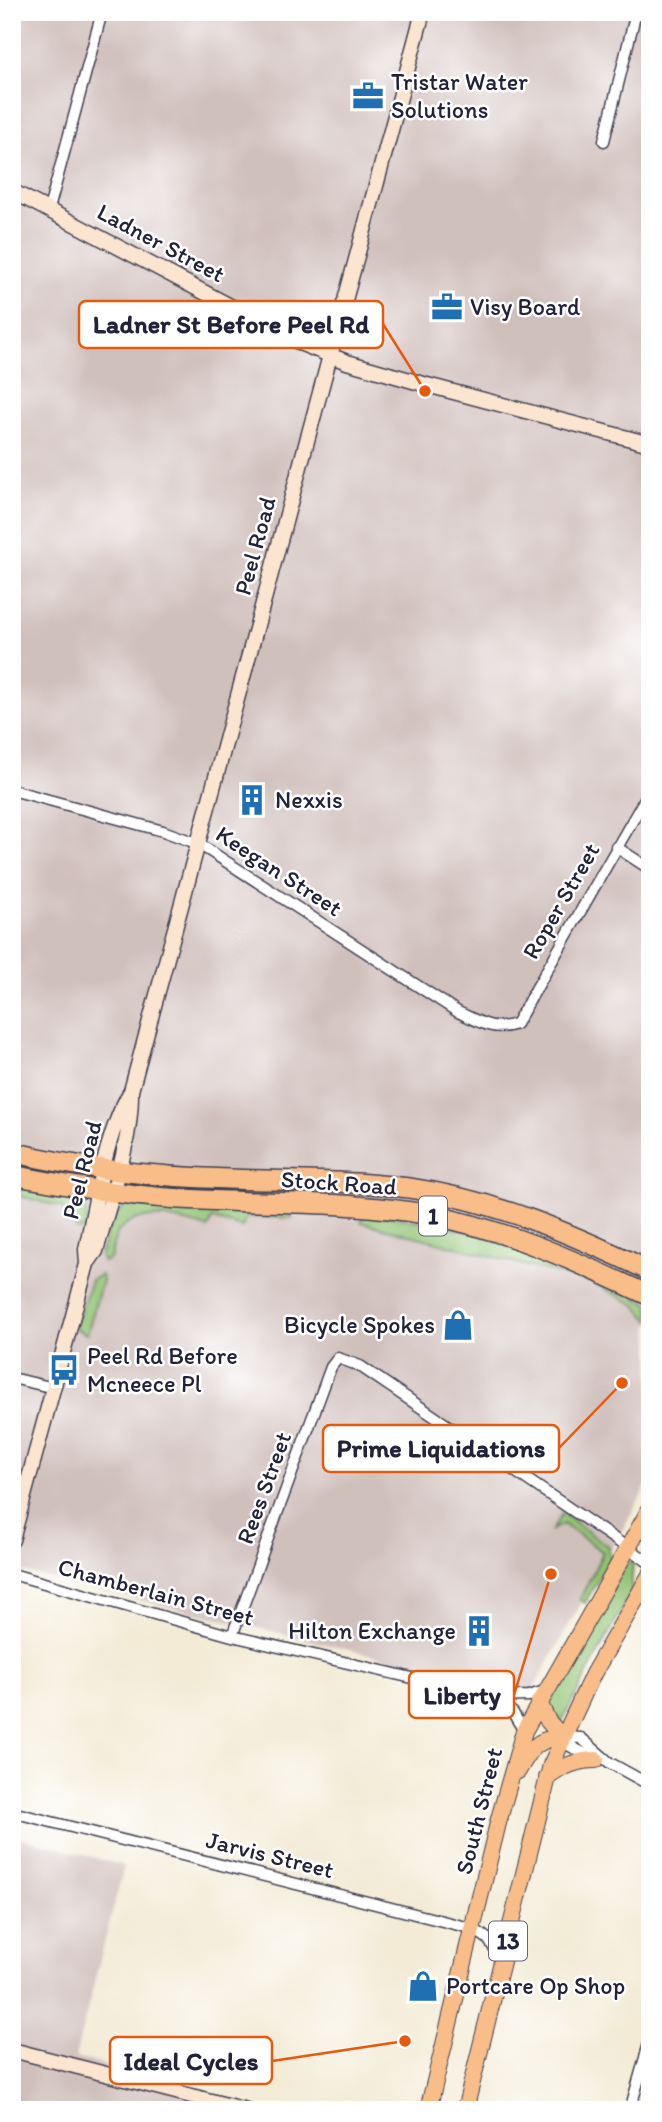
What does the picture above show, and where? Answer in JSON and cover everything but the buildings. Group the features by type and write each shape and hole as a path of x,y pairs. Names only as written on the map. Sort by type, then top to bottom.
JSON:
{"highway":[{"name":"Stock Road","path":"12,1152 111,1169 205,1178 333,1182 410,1188 478,1202 542,1222 650,1271"},
{"name":"Stock Road","path":"12,1175 106,1191 189,1200 350,1206 430,1215 526,1241 650,1296"}],"main road":[{"name":"South Street","path":"428,2110 524,1731 650,1509"},
{"name":"13","path":"465,2108 547,1778 562,1737 593,1674 650,1575"},
{"path":"542,1697 548,1721 562,1737"},
{"path":"508,1788 529,1752 538,1743 562,1737"},
{"path":"547,1778 566,1766 603,1761"}],"street":[{"path":"48,209 103,12"},
{"name":"Peel Road","path":"12,1540 87,1264 96,1251 111,1169 132,1110 131,1091 423,12"},
{"path":"604,141 636,12"},
{"name":"Ladner Street","path":"13,194 48,209 302,344 330,355 427,385 650,444"},
{"name":"Keegan Street","path":"12,790 163,831 199,844 458,1012 493,1028 505,1028"},
{"name":"Roper Street","path":"505,1028 516,1024 650,790"},
{"path":"616,847 650,869"},
{"name":"Rees Street","path":"232,1636 326,1379 333,1362 338,1358 360,1366 626,1548"},
{"path":"12,1378 54,1388"},
{"path":"626,1548 650,1563"},
{"name":"Chamberlain Street","path":"12,1574 232,1636 494,1697 542,1697"},
{"path":"494,1697 513,1713 524,1731"},
{"path":"562,1737 575,1749 650,1785"},
{"name":"Jarvis Street","path":"12,1812 474,1929"},
{"path":"474,1929 488,1940 503,1961"},
{"path":"630,2110 650,2040"},
{"path":"12,2050 246,2110"}],"shaded area":[{"path":"12,12 650,12 650,1480 531,1693 14,1570 12,1578"},
{"path":"12,1835 124,1866 75,2057 268,2110 12,2110"}],"green space":[{"path":"12,1181 74,1195 86,1206 87,1227 76,1229 62,1207 12,1194"},
{"path":"133,1203 292,1210 292,1218 246,1217 242,1227 212,1219 208,1228 161,1218 137,1219 118,1232 110,1259 103,1262 100,1256 111,1225 120,1211"},
{"path":"365,1214 404,1218 489,1236 650,1304 650,1321 636,1305 593,1283 361,1222"},
{"path":"101,1275 102,1281 87,1334 76,1329 77,1322 91,1280"},
{"path":"562,1513 609,1547 610,1558 585,1603 580,1599 603,1552 563,1524 552,1530"},
{"path":"627,1562 633,1564 631,1592 560,1725 548,1710 548,1698"}],"place":[{"name":"Tristar Water Solutions","path":"368,96"},
{"name":"Visy Board","path":"447,307"},
{"name":"Ladner St Before Peel Rd","path":"425,391"},
{"name":"Nexxis","path":"252,800"},
{"name":"Bicycle Spokes","path":"458,1325"},
{"name":"Peel Rd Before Mcneece Pl","path":"64,1370"},
{"name":"Prime Liquidations","path":"622,1383"},
{"name":"Liberty","path":"551,1574"},
{"name":"Hilton Exchange","path":"479,1631"},
{"name":"Portcare Op Shop","path":"423,1986"},
{"name":"Ideal Cycles","path":"405,2041"}]}
